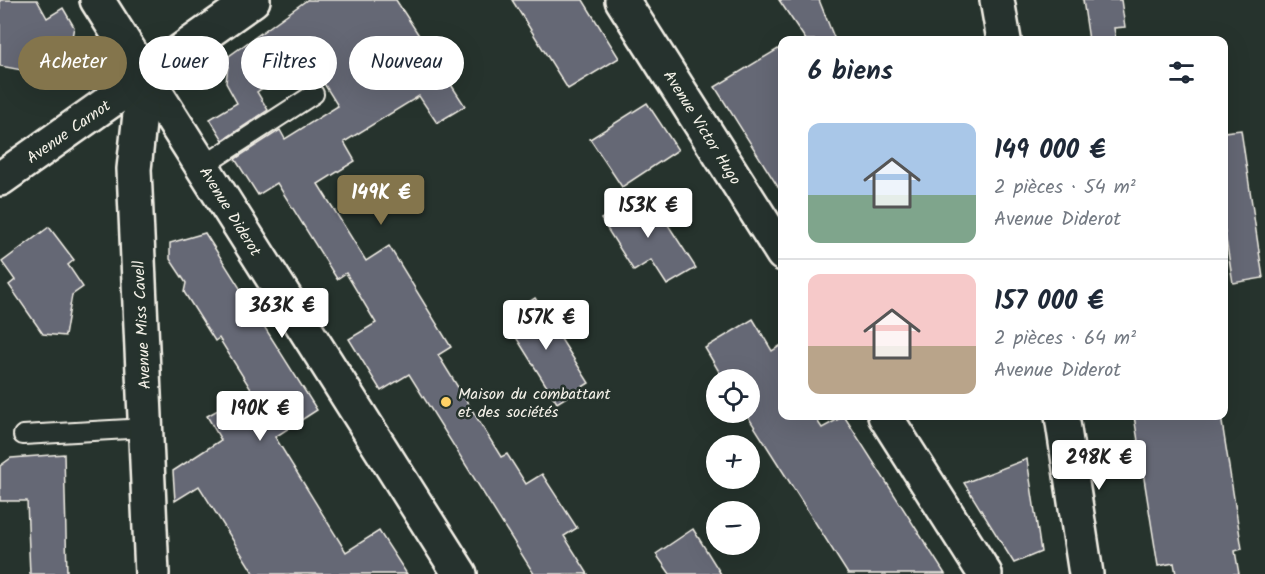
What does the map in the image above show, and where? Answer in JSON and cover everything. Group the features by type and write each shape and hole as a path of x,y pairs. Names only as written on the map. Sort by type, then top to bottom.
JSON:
{"street":[{"name":"Avenue Diderot","path":"97,0 139,69"},
{"name":"Avenue Carnot","path":"202,36 253,0"},
{"name":"Avenue Victor Hugo","path":"622,0 778,246"},
{"path":"998,0 1003,36"},
{"name":"Avenue Carnot","path":"0,179 139,81"},
{"name":"Avenue Miss Cavell","path":"143,90 134,169 152,574"},
{"name":"Avenue Diderot","path":"153,90 460,574"},
{"path":"888,420 986,574"},
{"path":"1063,420 1086,574"}],"lane":[{"path":"203,166 314,94"},
{"path":"23,435 146,428"}],"building":[{"path":"0,0 37,0 47,18 63,8 74,27 72,36 18,36 18,69 0,66"},
{"path":"307,0 396,0 419,36 349,36 349,90 455,90 465,106 437,123 419,96 344,142 355,161 318,184 366,261 389,246 451,347 438,355 501,457 507,454 526,484 542,474 577,528 564,536 588,574 534,574 409,374 381,391 349,339 376,323 346,273 337,279 277,183 258,195 235,159 280,130 285,139 338,106 328,90 337,90 337,36 257,36"},
{"path":"512,0 583,0 619,58 568,89"},
{"path":"779,0 819,0 833,36 803,36"},
{"path":"1083,0 1121,0 1125,27 1114,28 1115,36 1088,36"},
{"path":"241,47 241,90 260,90 257,92 268,110 223,140 210,119 237,103 229,88 229,56"},
{"path":"778,49 778,187 715,87"},
{"path":"647,103 678,150 622,187 590,139"},
{"path":"1241,130 1263,278 1233,283 1228,252 1228,132"},
{"path":"646,191 696,268 667,285 651,260 634,271 601,219"},
{"path":"49,227 74,260 68,265 83,287 72,295 65,336 43,334 9,285 15,280 2,262"},
{"path":"205,233 317,410 275,437 346,552 379,531 407,574 254,574 199,486 175,501 173,471 221,440 207,416 252,391 219,338 215,341 184,292 186,283 170,259 170,243"},
{"path":"535,298 589,383 557,403 504,318"},
{"path":"753,319 772,351 778,347 778,420 817,420 822,428 837,420 847,420 945,574 848,574 752,423 760,423 760,369 717,369 705,348"},
{"path":"1135,420 1222,420 1242,549 1235,551 1239,574 1176,574 1174,563 1158,566"},
{"path":"64,454 67,574 30,574 27,501 0,501 0,466 11,458"},
{"path":"1027,459 1041,552 1014,563 964,483"},
{"path":"693,529 706,550 706,555 709,555 721,574 670,574 656,554"}],"place":[{"name":"Maison du combattant et des sociétés","path":"446,402"}]}
